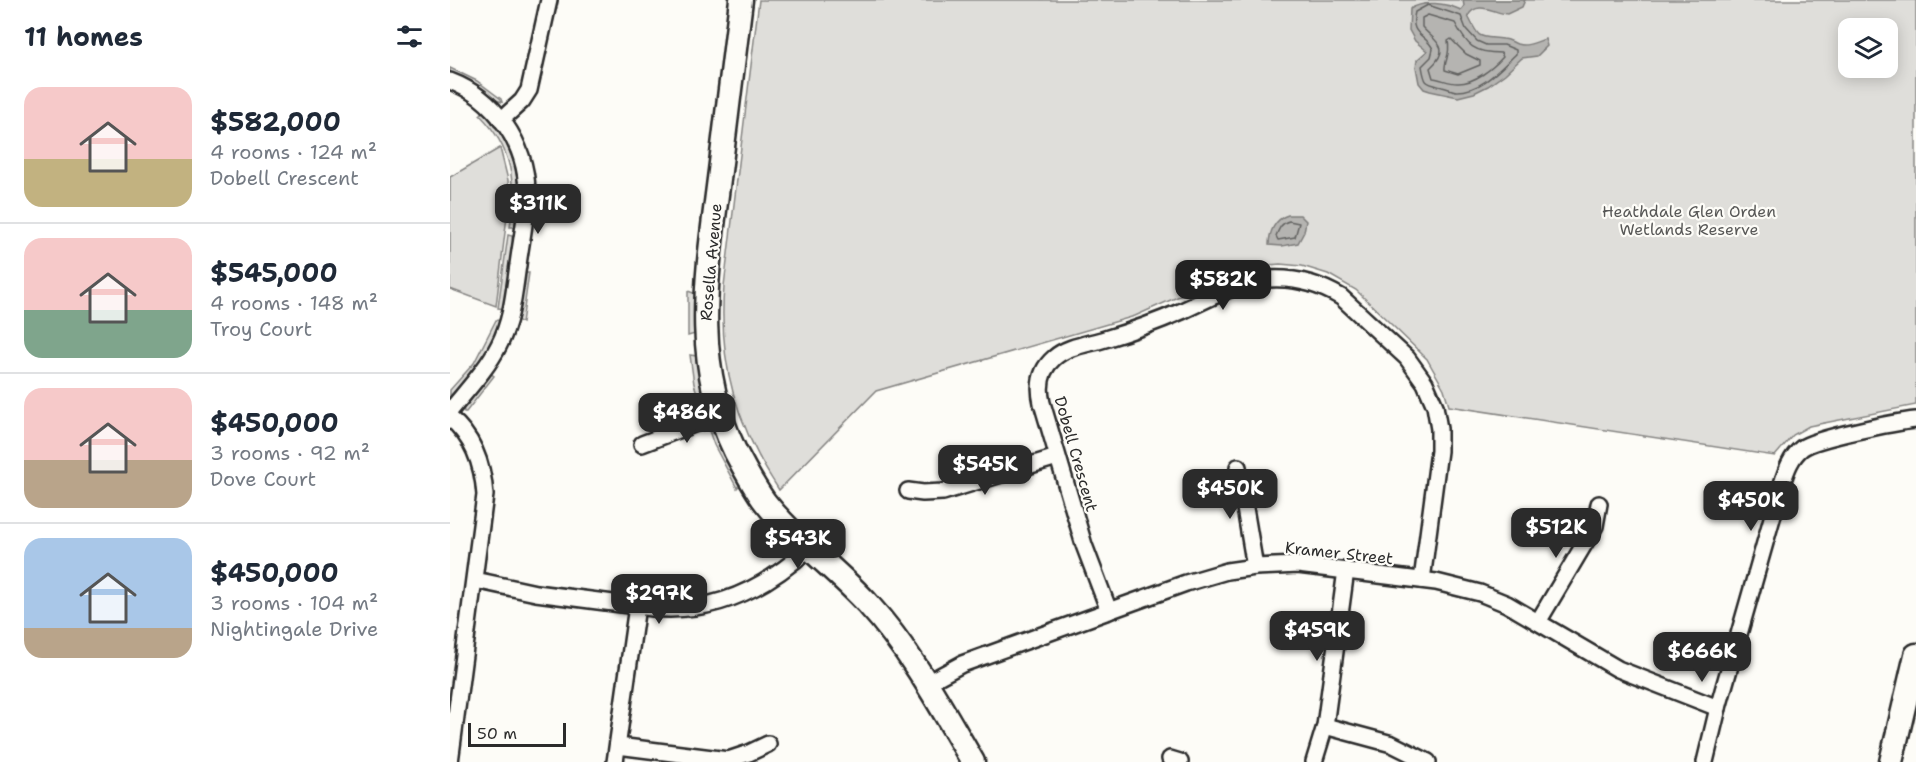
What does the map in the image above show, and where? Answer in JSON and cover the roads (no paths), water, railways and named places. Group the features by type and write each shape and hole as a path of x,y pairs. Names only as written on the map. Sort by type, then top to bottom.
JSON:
{"street":[{"path":"501,120 522,101 529,90 549,0"},
{"name":"Rosella Avenue","path":"741,0 706,296 707,356 720,414 734,448 753,484 780,520 852,588 883,622 927,683 973,762"},
{"path":"450,81 481,98 501,120 520,153 526,188 513,299 508,322 499,346 484,370 450,411"},
{"name":"Dobell Crescent","path":"1109,611 1084,545 1042,404 1040,386 1044,371 1056,356 1071,349 1159,321 1245,284 1278,279 1298,280 1317,285 1330,290 1348,302 1407,358 1425,383 1435,406 1439,429 1439,451 1422,580"},
{"path":"642,444 720,414"},
{"path":"450,418 466,435 475,452 484,483 485,504 450,762"},
{"path":"1705,762 1780,490 1791,461 1802,448 1817,441 1916,420"},
{"path":"908,491 942,492 1057,457"},
{"path":"1238,467 1255,567"},
{"path":"1538,622 1595,526 1599,504"},
{"path":"474,585 672,610 711,606 749,591 769,579 795,561 805,544"},
{"name":"Kramer Street","path":"927,683 962,664 1206,577 1255,567 1298,565 1422,580 1480,593 1507,604 1633,676 1720,702"},
{"path":"1314,762 1325,726 1346,570"},
{"path":"615,762 637,606"},
{"path":"1891,762 1916,655"},
{"path":"1325,726 1392,744 1428,762"},
{"path":"618,746 728,759 768,744"}],"water":[{"path":"1463,0 1525,0 1522,7 1507,14 1481,8 1472,11 1468,16 1477,33 1484,37 1524,45 1545,39 1547,46 1537,56 1522,58 1505,74 1474,93 1458,97 1424,89 1419,83 1416,67 1417,60 1427,51 1415,41 1409,30 1410,9 1422,4 1435,4 1461,10 1464,6"},
{"path":"1288,215 1300,215 1306,221 1304,232 1298,243 1282,246 1269,245 1274,227"}],"park label":[{"name":"Heathdale Glen Orden Wetlands Reserve","path":"1689,220"}]}
